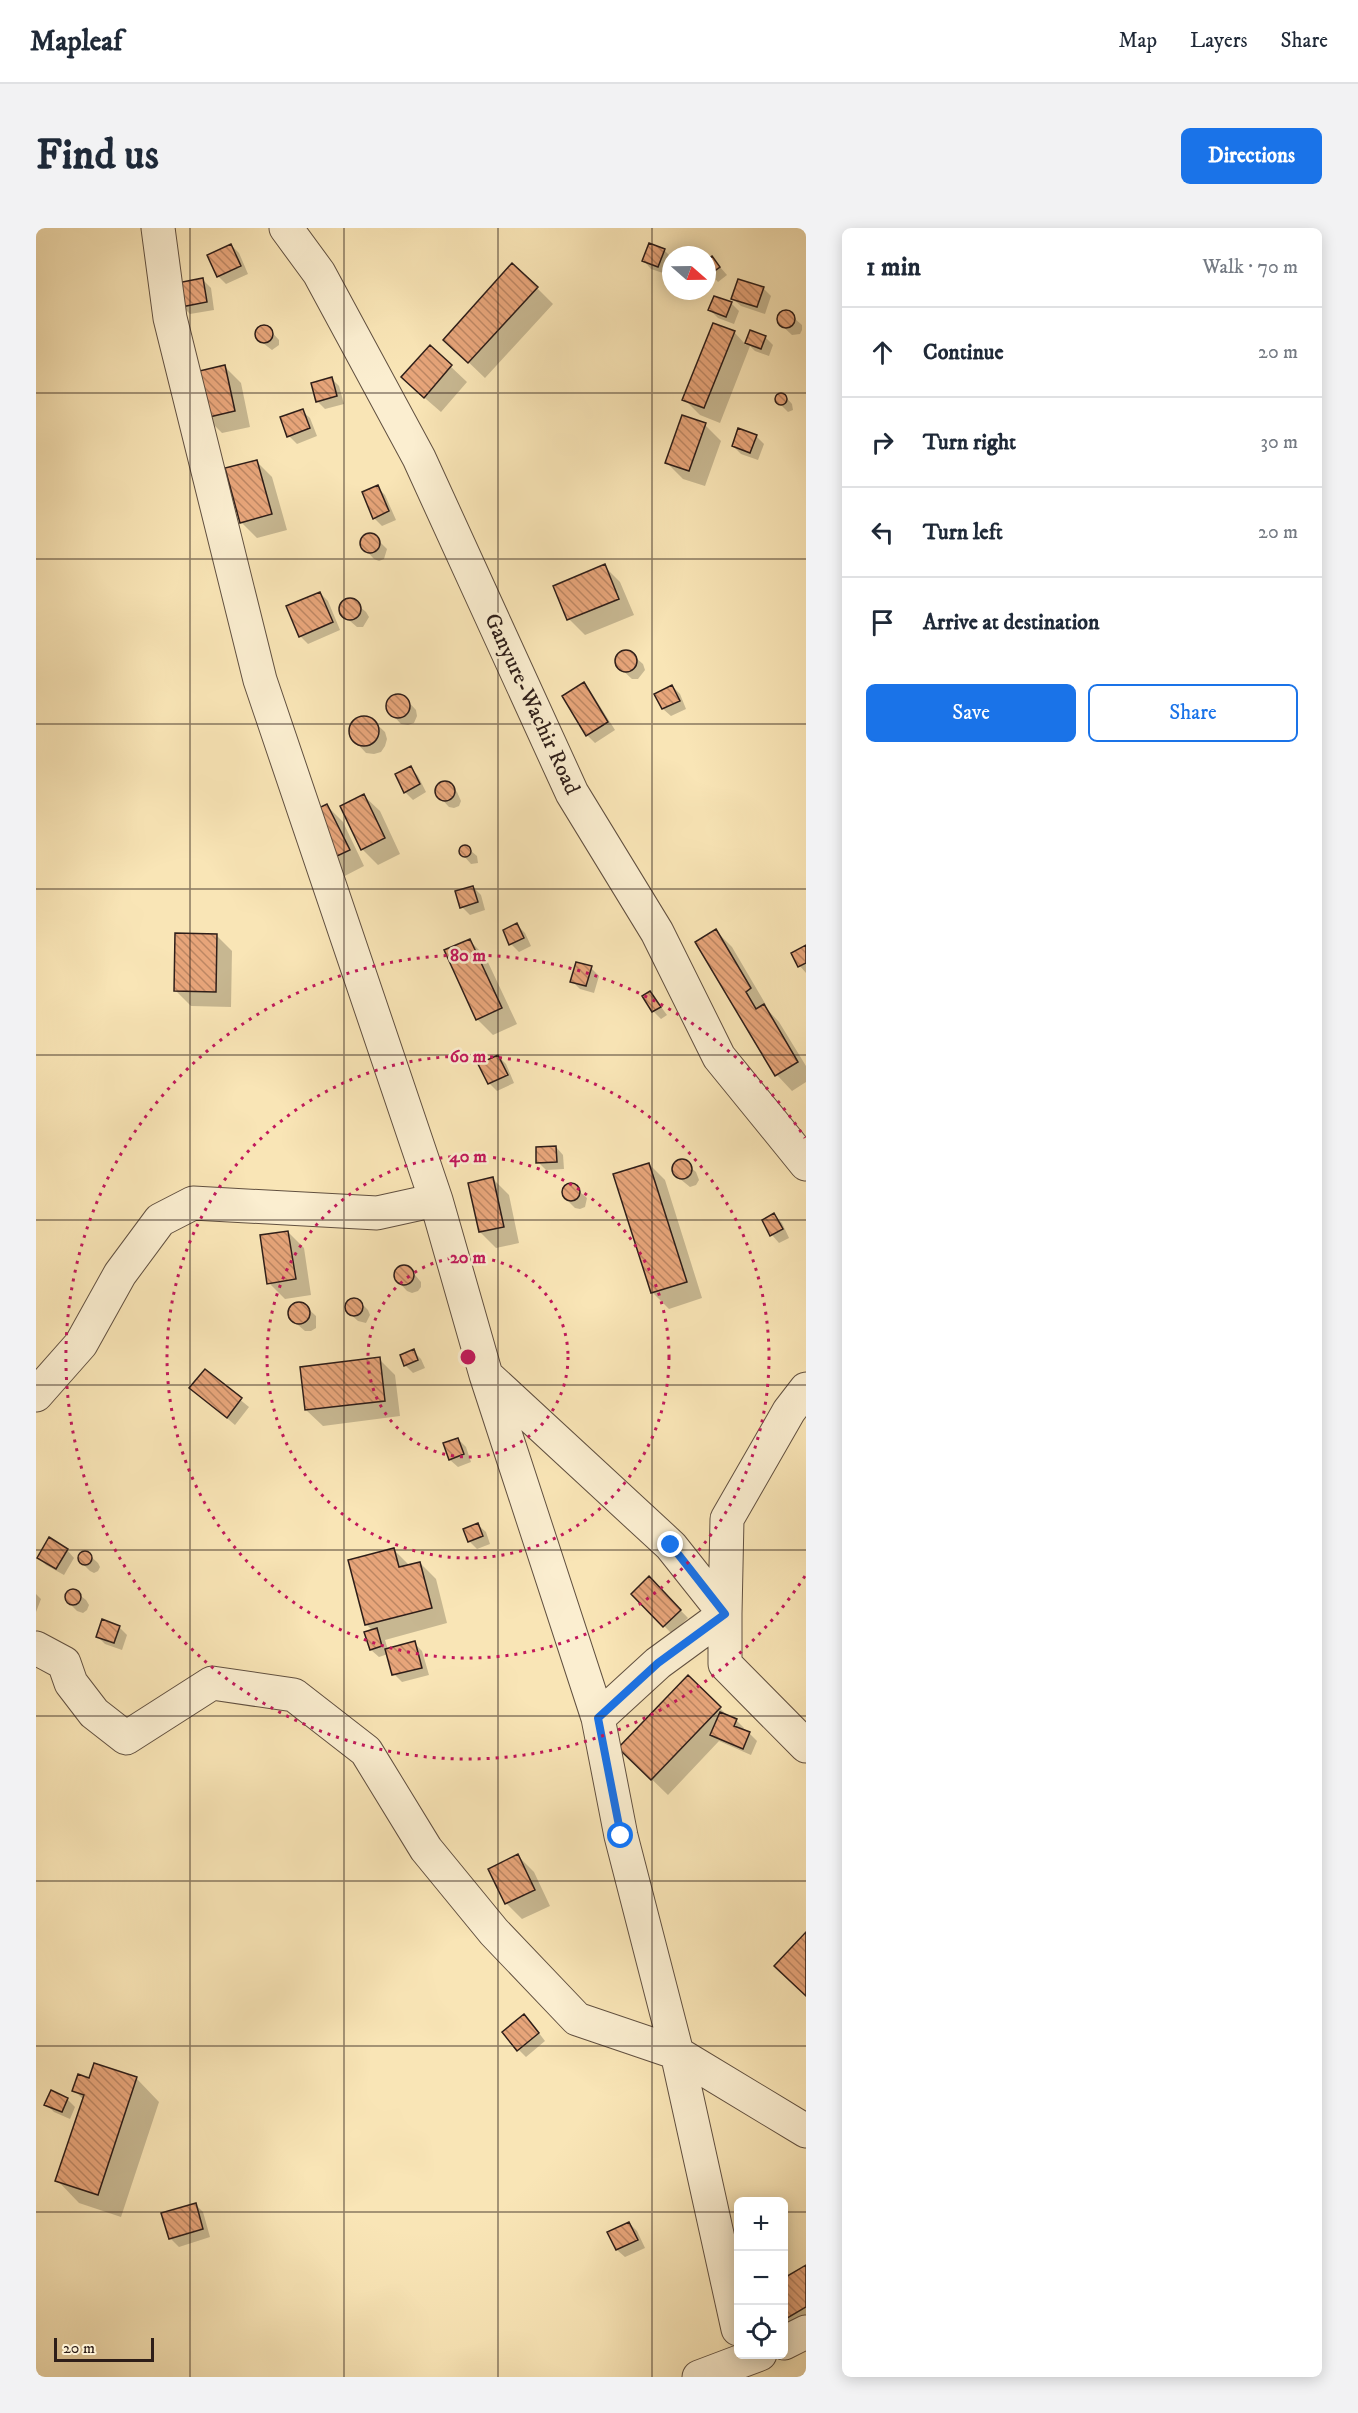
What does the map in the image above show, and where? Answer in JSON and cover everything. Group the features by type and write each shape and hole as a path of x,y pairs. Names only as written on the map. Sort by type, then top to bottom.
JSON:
{"street":[{"path":"158,228 170,318 260,680 436,1200 486,1375 598,1718 621,1836 677,2053 734,2311"},
{"name":"Ganyure-Wachir Road","path":"286,228 319,273 420,458 572,793 657,932 720,1057 806,1164"},
{"path":"36,1395 81,1344 120,1274 160,1220 193,1203 377,1213 436,1200"},
{"path":"486,1375 671,1545 725,1614"},
{"path":"806,1389 789,1411 727,1519 725,1614 725,1664 806,1746"},
{"path":"598,1718 658,1663 725,1614"},
{"path":"36,1648 64,1663 71,1683 94,1713 126,1738 212,1683 294,1695 366,1751 426,1849 494,1932 577,2019 677,2053 806,2131"},
{"path":"788,2341 806,2332"},
{"path":"699,2377 750,2362"}],"building":[{"path":"649,243 662,248 662,257 658,267 642,261"},
{"path":"231,244 241,266 217,277 207,255"},
{"path":"512,263 538,287 468,363 443,340"},
{"path":"203,278 207,302 181,307 177,283"},
{"path":"738,279 764,287 757,307 731,299"},
{"path":"716,297 732,302 726,317 708,310"},
{"path":"782,310 790,310 795,315 793,326 782,328 777,323 777,315"},
{"path":"713,323 735,331 704,408 682,400"},
{"path":"264,325 270,328 273,334 270,340 264,343 258,340 255,334 258,328"},
{"path":"750,330 766,336 761,349 745,343"},
{"path":"430,345 452,365 424,398 401,377"},
{"path":"225,365 235,411 205,418 195,372"},
{"path":"332,377 337,396 316,402 311,383"},
{"path":"781,393 787,399 781,405 775,399"},
{"path":"303,409 310,428 287,437 280,417"},
{"path":"682,415 706,423 689,471 665,463"},
{"path":"738,428 757,435 750,453 732,446"},
{"path":"257,460 272,514 240,523 225,468"},
{"path":"378,485 389,511 373,519 362,492"},
{"path":"370,533 377,536 380,543 377,550 370,553 363,550 360,543 363,536"},
{"path":"605,564 619,599 567,620 553,586"},
{"path":"320,592 333,622 299,637 286,606"},
{"path":"350,598 358,601 361,609 358,617 350,620 342,617 339,609 342,601"},
{"path":"626,650 634,653 637,661 634,669 626,672 618,669 615,661 618,653"},
{"path":"584,682 608,722 586,736 562,696"},
{"path":"672,685 680,701 662,709 654,694"},
{"path":"398,694 403,695 409,701 409,711 403,717 398,718 393,717 387,711 386,706 387,701 393,695"},
{"path":"364,716 375,720 379,731 375,742 364,746 353,742 349,731 353,720"},
{"path":"411,766 420,784 404,793 395,774"},
{"path":"445,781 452,784 455,791 452,798 445,801 438,798 435,791 438,784"},
{"path":"364,794 385,838 361,850 340,806"},
{"path":"327,804 350,850 320,864 298,818"},
{"path":"467,845 470,846 470,856 463,857 460,856 459,849 460,846"},
{"path":"473,886 478,902 460,908 455,891"},
{"path":"517,923 524,938 509,945 503,930"},
{"path":"716,929 751,988 746,992 756,1009 764,1004 798,1062 775,1076 695,942"},
{"path":"175,933 217,934 216,992 174,991"},
{"path":"470,939 502,1008 476,1020 444,950"},
{"path":"806,945 806,963 798,967 791,953"},
{"path":"576,962 592,966 586,986 570,982"},
{"path":"650,991 661,1007 652,1012 642,996"},
{"path":"498,1055 508,1075 488,1084 478,1064"},
{"path":"556,1146 557,1162 536,1163 536,1147"},
{"path":"678,1159 686,1159 692,1165 692,1173 686,1179 678,1179 672,1173 672,1165"},
{"path":"649,1163 687,1282 651,1293 613,1174"},
{"path":"493,1177 504,1227 479,1232 468,1183"},
{"path":"567,1183 575,1183 580,1188 578,1199 567,1201 562,1196 562,1188"},
{"path":"774,1213 783,1229 770,1236 762,1220"},
{"path":"288,1231 296,1279 267,1284 260,1235"},
{"path":"404,1265 411,1268 414,1275 411,1282 404,1285 397,1282 394,1275 397,1268"},
{"path":"354,1298 360,1301 363,1307 360,1313 354,1316 348,1313 345,1307 348,1301"},
{"path":"299,1302 307,1305 310,1313 307,1321 299,1324 291,1321 288,1313 291,1305"},
{"path":"414,1349 418,1360 404,1366 400,1355"},
{"path":"380,1357 385,1401 305,1410 300,1367"},
{"path":"205,1369 242,1398 227,1418 189,1388"},
{"path":"458,1438 464,1454 449,1460 443,1443"},
{"path":"478,1523 483,1536 468,1542 463,1529"},
{"path":"49,1537 68,1549 56,1569 37,1558"},
{"path":"394,1548 399,1567 420,1562 432,1608 365,1625 348,1560"},
{"path":"82,1551 88,1551 92,1558 88,1565 82,1565 78,1561 78,1555"},
{"path":"649,1576 681,1610 663,1627 631,1594"},
{"path":"73,1589 79,1591 81,1597 79,1603 73,1605 67,1603 65,1597 67,1591"},
{"path":"102,1619 120,1626 114,1643 96,1637"},
{"path":"377,1628 382,1646 370,1650 364,1632"},
{"path":"415,1641 422,1668 392,1675 385,1649"},
{"path":"688,1675 721,1707 651,1780 618,1748"},
{"path":"720,1712 737,1719 734,1726 750,1732 743,1749 710,1735"},
{"path":"518,1854 535,1890 505,1904 488,1869"},
{"path":"806,1932 806,1996 774,1966"},
{"path":"524,2014 539,2033 517,2051 502,2032"},
{"path":"94,2063 137,2077 98,2195 55,2181 84,2095 72,2091 78,2074 89,2078"},
{"path":"51,2090 68,2098 62,2112 44,2105"},
{"path":"196,2203 203,2229 169,2239 161,2213"},
{"path":"629,2222 638,2240 616,2250 607,2232"},
{"path":"806,2265 806,2307 788,2318 788,2305 788,2276"}],"route":[{"path":"621,1836 598,1718 658,1663 725,1614 671,1545"}]}
